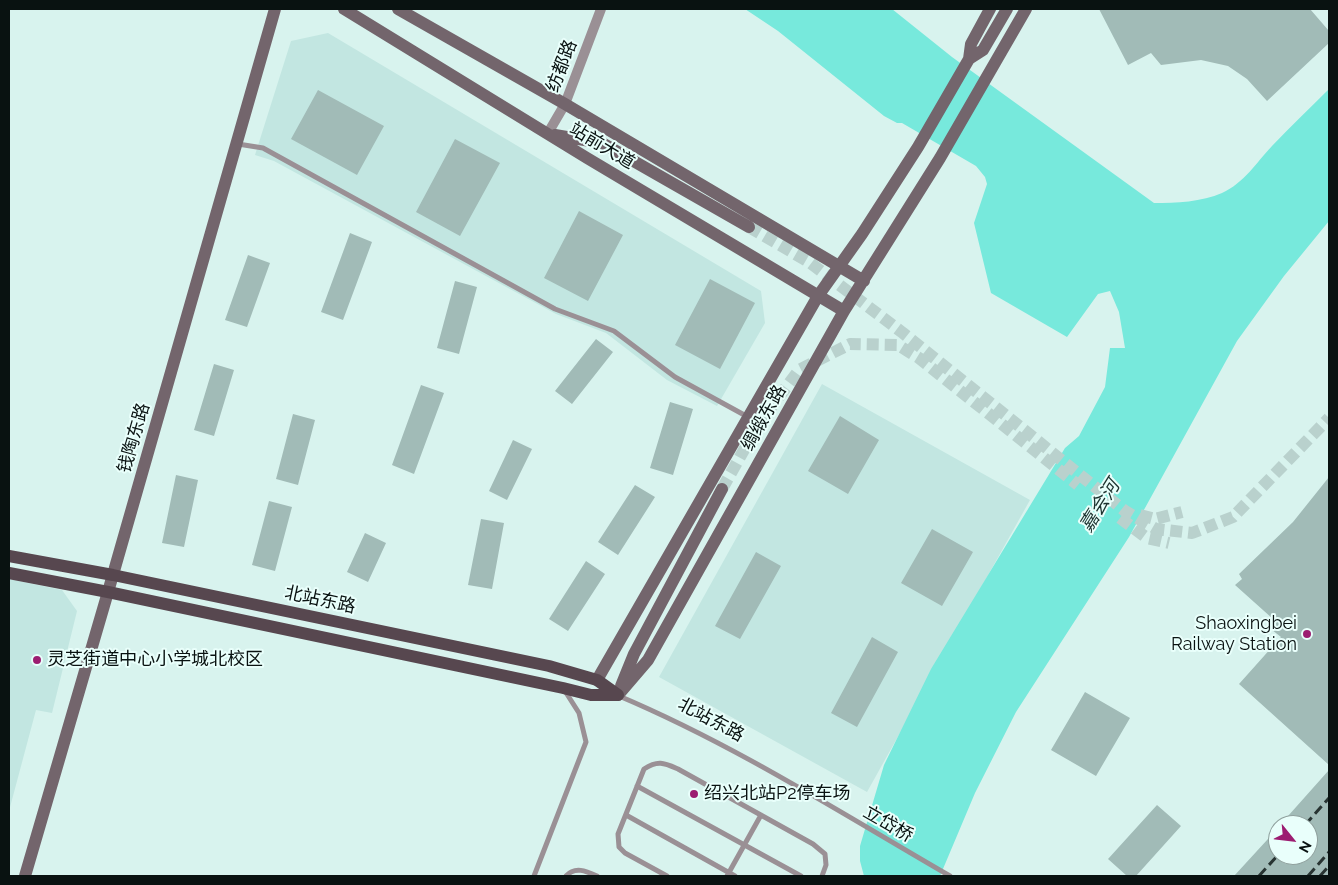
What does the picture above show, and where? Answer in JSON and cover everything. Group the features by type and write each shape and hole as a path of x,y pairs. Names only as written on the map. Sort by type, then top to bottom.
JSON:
{"main road":[{"name":"钱陶东路","path":"25,876 275,9"},
{"name":"站前大道","path":"344,9 844,311"},
{"name":"站前大道","path":"398,9 565,104 864,281"},
{"path":"969,59 970,44 990,9"},
{"path":"969,59 983,50 1007,9"},
{"name":"绸缎东路","path":"618,695 648,660 844,311 940,158 990,68 1026,9"},
{"name":"绸缎东路","path":"597,680 818,296 840,267 918,147 969,59"},
{"path":"548,133 602,143 749,227"},
{"path":"618,695 634,654 722,488"},
{"name":"北站东路","path":"9,556 113,575 550,666 597,680 618,695"},
{"name":"北站东路","path":"9,573 108,592 563,688 591,696 618,695"}],"street":[{"name":"纺都路","path":"548,133 565,104 601,9"}],"lane":[{"path":"236,143 263,148 555,309 614,331 675,377 749,417"},
{"path":"534,876 586,742 579,713 563,688"},
{"name":"北站东路","path":"618,695 669,717 761,765"},
{"path":"667,876 625,853 619,847 618,834 637,786 644,769 653,763 665,763 813,844 825,854 826,865 822,876"},
{"name":"立岱桥","path":"761,765 950,876"},
{"path":"637,786 800,876"},
{"path":"626,815 728,875 735,876"},
{"path":"728,875 761,815"},
{"path":"566,876 570,872 583,869 597,876"}],"shaded area":[{"path":"328,33 761,291 765,323 717,406 667,380 606,333 556,314 274,161 255,155 291,41"},
{"path":"822,384 1030,500 867,792 659,677"},
{"name":"灵芝街道中心小学城北校区","path":"9,579 62,590 77,611 52,713 36,710 9,811"}],"water":[{"name":"嘉会河","path":"745,9 892,9 952,57 1154,203 1197,200 1214,196 1230,189 1329,89 1329,221 1284,276 1237,341 1129,537 1016,712 975,793 940,876 864,876 860,861 860,846 884,765 931,669 1065,448 1079,436 1105,387 1110,348 1125,348 1119,312 1110,291 1098,294 1067,337 991,293 974,223 987,184 985,177 976,166 902,123 897,123 884,116 778,31"}],"building":[{"path":"1099,9 1310,9 1329,31 1329,43 1267,101 1247,79 1228,66 1201,60 1161,65 1151,53 1128,65"},
{"path":"318,90 384,126 357,175 291,139"},
{"path":"455,139 500,163 460,236 416,212"},
{"path":"579,211 623,235 588,301 544,278"},
{"path":"350,233 372,242 343,320 321,312"},
{"path":"248,255 270,263 247,327 225,320"},
{"path":"710,279 755,303 720,369 675,345"},
{"path":"455,281 477,287 459,354 437,348"},
{"path":"596,339 613,352 572,404 555,391"},
{"path":"214,364 234,370 214,436 194,430"},
{"path":"421,385 444,393 414,474 392,465"},
{"path":"670,402 693,409 673,475 650,468"},
{"path":"293,414 315,420 298,485 276,479"},
{"path":"840,416 879,440 848,494 808,471"},
{"path":"513,440 532,449 507,500 489,491"},
{"path":"176,475 198,480 184,547 162,543"},
{"path":"1329,477 1329,765 1239,684 1281,637 1267,626 1273,619 1235,585 1242,579 1239,574 1293,522"},
{"path":"635,485 655,497 618,555 598,542"},
{"path":"269,501 292,507 275,571 252,565"},
{"path":"481,519 504,523 492,589 468,585"},
{"path":"932,529 973,552 942,606 901,583"},
{"path":"365,533 386,543 368,582 347,572"},
{"path":"756,552 781,566 740,639 715,626"},
{"path":"586,561 605,574 568,631 549,619"},
{"path":"872,637 898,652 857,727 831,713"},
{"path":"1085,692 1130,718 1096,776 1051,750"},
{"path":"1329,770 1329,876 1234,876 1268,839 1268,865 1318,865 1318,815 1289,815"},
{"path":"1157,805 1181,826 1136,876 1127,876 1108,859"}],"tunnel":[{"path":"749,227 809,262 903,333 1125,511 1156,529 1192,533 1233,517 1329,418"},
{"path":"722,489 758,425 799,370 850,344 898,345 919,358 1078,485"},
{"path":"1140,515 1155,519 1182,512"},
{"path":"1120,518 1147,538 1169,543"}],"railway":[{"path":"1314,815 1329,798"},
{"path":"1308,876 1329,852"},
{"path":"1259,876 1269,865"},
{"path":"1320,876 1329,866"}],"place":[{"name":"Shaoxingbei Railway Station","path":"1307,634"},
{"name":"灵芝街道中心小学城北校区","path":"37,660"},
{"name":"绍兴北站P2停车场","path":"694,794"}]}
